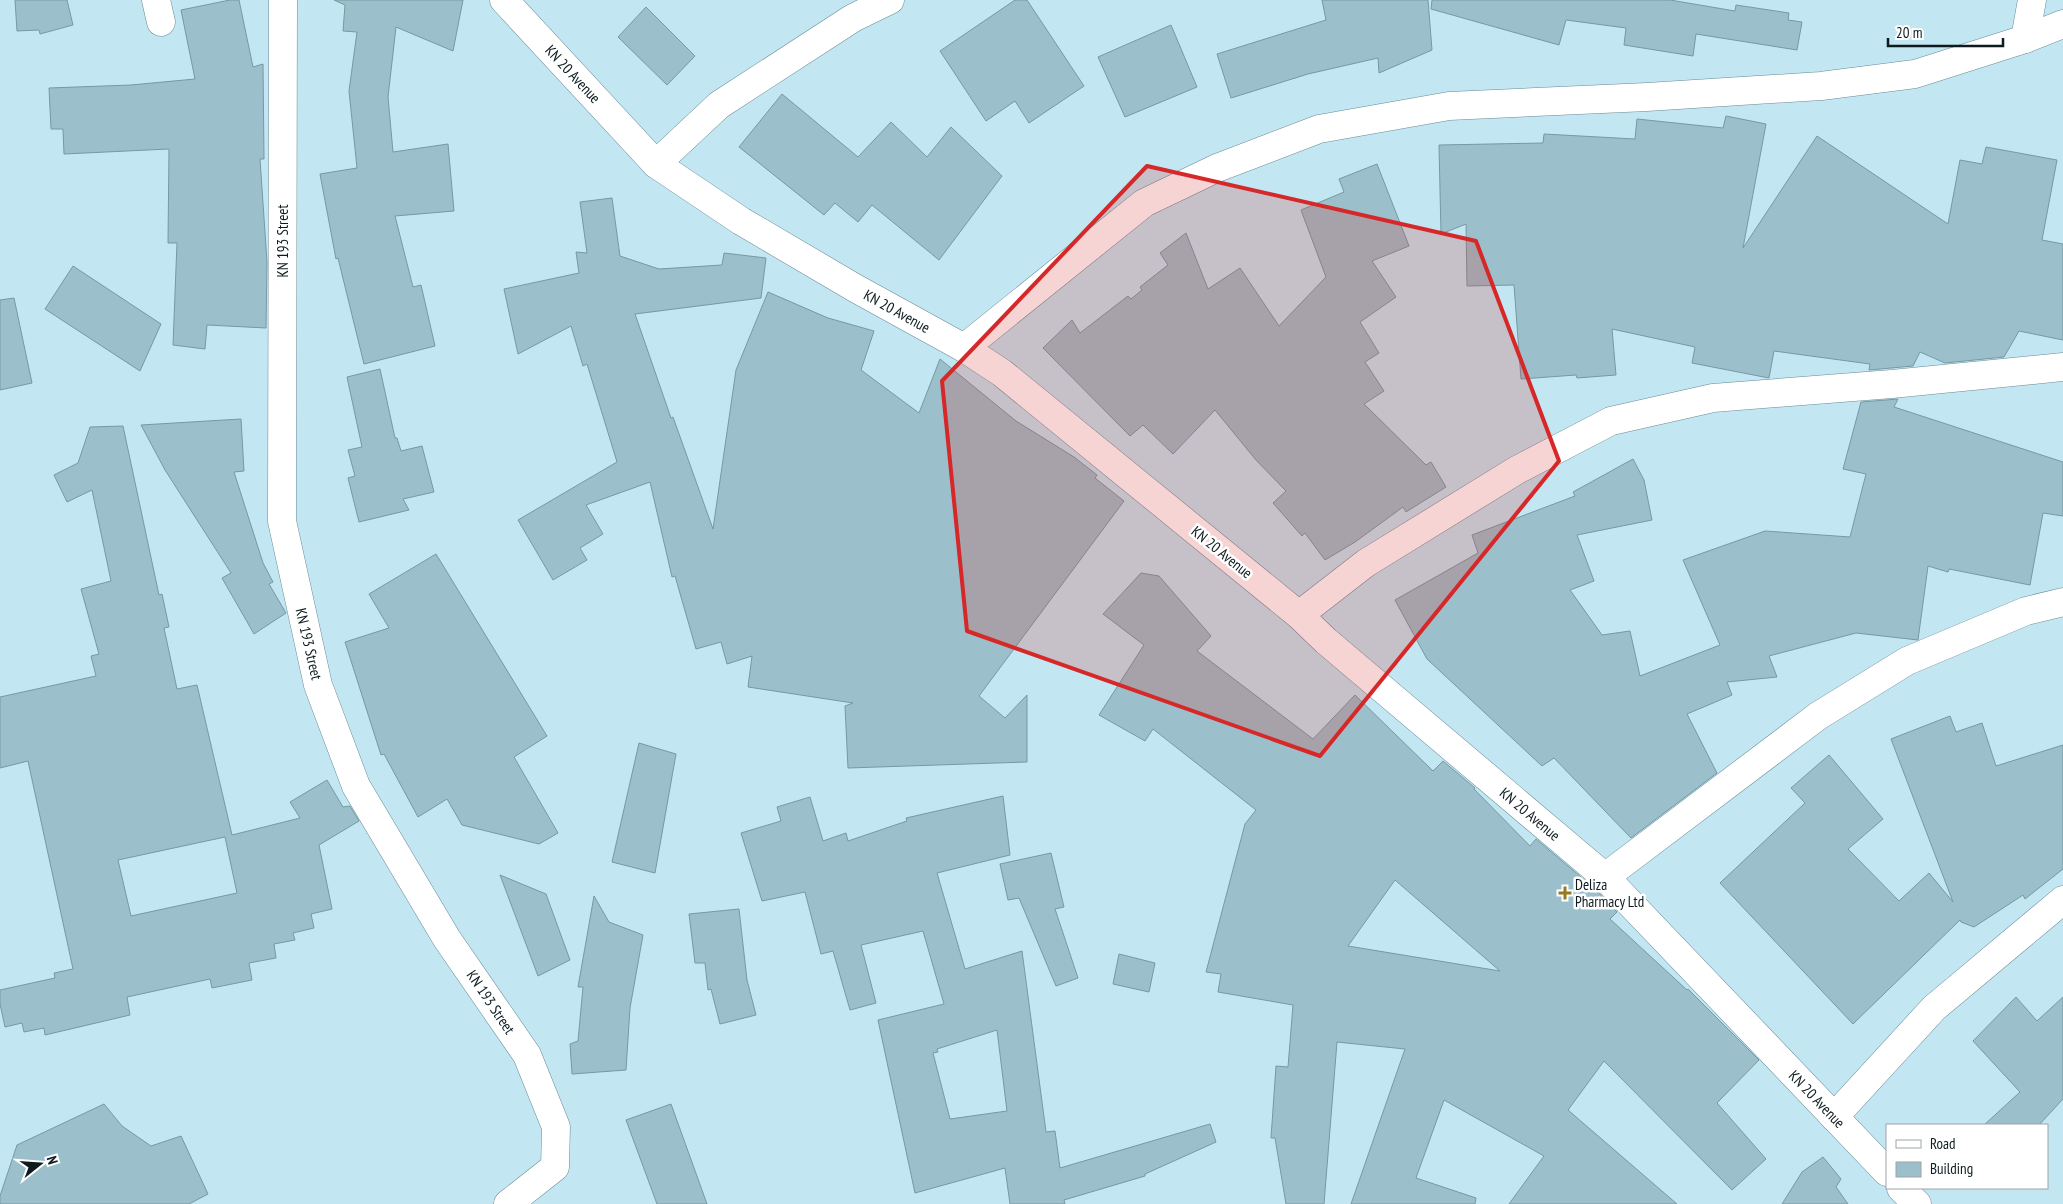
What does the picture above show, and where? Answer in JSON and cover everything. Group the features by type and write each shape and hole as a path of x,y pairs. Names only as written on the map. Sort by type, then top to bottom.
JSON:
{"street":[{"name":"KN 193 Street","path":"283,0 282,521 318,685 356,786 447,939 527,1055 556,1127 555,1168 508,1204"},
{"name":"KN 20 Avenue","path":"504,0 656,164 758,230 855,288 964,348 1002,373 1299,615 1326,641 1605,877 1886,1171"},
{"path":"656,164 719,105 853,18 890,0"},
{"path":"2025,39 2032,0"},
{"path":"964,348 1144,203 1217,168 1319,129 1449,106 1647,97 1821,86 1915,74 2025,39 2063,24"},
{"path":"1299,615 1374,558 1517,470 1611,421 1713,398 2063,367"},
{"path":"1605,877 1818,716 1907,661 2026,611 2063,602"},
{"path":"1834,1118 1934,1008 2063,900"},
{"path":"1903,1189 1917,1204"}],"highlighted area":[{"path":"1147,166 1476,241 1559,461 1320,756 967,631 942,381"}],"building":[{"path":"15,0 67,0 73,25 40,34 39,30 17,31"},
{"path":"230,0 239,0 253,67 263,64 264,159 260,159 267,262 266,328 207,325 205,349 173,345 177,243 168,243 169,149 64,154 63,129 51,129 49,88 131,85 195,79 181,10"},
{"path":"334,0 463,0 453,51 396,27 388,97 393,152 448,144 454,211 395,216 413,287 421,285 435,346 364,364 338,258 336,259 320,174 357,168 349,91 357,32 343,31 345,5"},
{"path":"1015,0 1027,0 1084,86 1029,123 1015,101 986,121 940,51"},
{"path":"1322,0 1428,0 1432,50 1379,73 1378,58 1308,74 1231,98 1217,54 1326,20"},
{"path":"1432,0 1670,0 1735,11 1736,5 1789,13 1788,20 1802,22 1797,50 1696,34 1693,56 1624,45 1626,28 1566,20 1559,45 1431,9"},
{"path":"646,7 695,56 667,85 618,37"},
{"path":"1171,25 1197,87 1125,117 1098,57"},
{"path":"782,94 858,157 891,122 927,157 951,127 1002,176 939,260 872,205 858,222 835,203 824,215 739,147"},
{"path":"1726,116 1766,124 1743,248 1817,136 1948,224 1960,160 1982,164 1986,147 2057,160 2042,240 2063,244 2063,340 2019,331 2004,357 1945,363 1920,352 1913,366 1869,370 1870,364 1774,351 1769,378 1692,363 1695,347 1612,329 1616,375 1577,378 1576,375 1521,379 1514,285 1467,286 1466,224 1441,234 1439,145 1543,143 1544,134 1635,139 1637,119 1723,128"},
{"path":"1377,164 1409,246 1372,261 1396,297 1360,322 1379,353 1365,362 1384,391 1364,404 1426,465 1431,462 1446,487 1406,512 1403,507 1355,542 1325,560 1305,533 1302,536 1273,503 1286,491 1256,460 1215,410 1173,454 1143,425 1130,436 1043,348 1072,320 1080,333 1128,296 1131,299 1142,290 1140,287 1168,265 1160,253 1186,233 1208,289 1240,268 1279,326 1326,277 1301,210 1344,192 1339,179"},
{"path":"612,198 620,256 659,269 722,265 724,253 766,258 761,298 635,314 671,418 673,417 713,529 736,370 768,292 828,318 874,331 861,370 919,413 940,359 1016,421 1074,457 1097,475 1095,478 1124,501 979,696 1005,718 1027,695 1027,762 848,768 845,706 853,703 748,687 752,656 727,664 721,642 696,649 675,576 672,577 650,482 586,505 603,534 580,548 587,560 553,580 518,520 617,462 587,364 583,366 571,326 518,354 504,289 579,273 576,252 587,253 580,202"},
{"path":"73,266 161,324 140,371 45,309"},
{"path":"14,298 32,383 0,390 0,300"},
{"path":"380,369 395,438 397,438 401,451 422,446 434,492 403,499 409,510 359,522 348,478 355,476 348,450 362,447 347,377"},
{"path":"1898,399 1894,407 2063,462 2063,516 2043,513 2030,585 1949,569 1948,572 1928,566 1918,640 1856,633 1769,656 1777,677 1727,682 1732,695 1687,714 1717,773 1631,838 1554,758 1542,766 1427,659 1395,600 1478,553 1472,535 1575,496 1573,492 1633,459 1644,480 1652,520 1577,535 1594,581 1570,590 1602,635 1630,631 1640,676 1720,645 1683,560 1765,531 1850,537 1866,474 1843,469 1861,402"},
{"path":"241,419 244,471 234,472 263,563 273,582 269,584 286,613 254,634 222,578 231,573 165,470 141,425"},
{"path":"123,426 159,595 162,594 169,627 164,628 177,689 197,685 232,835 300,818 290,802 327,780 343,807 350,806 359,821 319,845 332,909 311,914 314,928 293,933 295,940 274,944 276,958 249,963 252,980 212,988 210,979 127,997 130,1015 45,1035 44,1028 24,1032 22,1023 5,1027 0,1004 0,990 55,978 54,973 73,969 28,761 0,768 0,697 96,676 91,656 99,654 81,589 111,581 92,490 67,502 54,475 78,463 90,427","holes":["225,837 237,893 131,916 118,860"]},
{"path":"436,554 547,736 514,757 558,833 539,844 462,825 447,799 418,817 384,754 381,755 345,642 389,628 369,594"},
{"path":"1141,573 1159,576 1211,636 1197,651 1313,739 1355,695 1433,771 1443,761 1475,788 1530,846 1536,839 1594,888 1617,912 1610,919 1688,989 1759,1060 1717,1103 1766,1159 1732,1190 1604,1061 1568,1110 1677,1204 1509,1204 1544,1156 1444,1100 1416,1178 1476,1198 1475,1204 1351,1204 1405,1049 1337,1042 1324,1204 1286,1204 1275,1138 1271,1138 1276,1066 1288,1067 1293,1005 1218,992 1221,974 1206,972 1245,824 1256,810 1153,729 1145,741 1099,715 1144,645 1103,614","holes":["1395,880 1500,971 1348,946"]},
{"path":"1950,716 1956,732 1982,723 1996,766 2063,745 2063,869 2025,899 2023,895 1974,927 1960,920 1853,1024 1720,883 1805,803 1791,788 1829,755 1883,819 1848,849 1899,901 1929,873 1953,902 1891,739"},
{"path":"639,743 676,754 655,873 612,862"},
{"path":"1003,796 1010,855 937,873 965,969 1022,951 1046,1132 1055,1131 1060,1168 1210,1124 1216,1142 1145,1174 1145,1176 1064,1200 1065,1204 1010,1204 1005,1168 915,1193 878,1020 944,1004 923,931 861,945 876,1003 850,1010 833,951 821,954 805,892 762,901 741,833 781,821 777,807 810,797 823,841 846,833 848,841 907,821 906,818","holes":["997,1030 1007,1111 950,1119 933,1053 938,1052 937,1049"]},
{"path":"1051,853 1064,907 1055,909 1078,978 1056,986 1019,898 1008,900 1000,864"},
{"path":"500,875 546,894 570,960 538,976"},
{"path":"594,896 609,922 643,935 630,1008 626,1070 572,1074 570,1044 578,1041 583,987 578,987"},
{"path":"739,909 747,980 756,1015 720,1024 711,989 708,990 705,963 695,963 689,914"},
{"path":"1119,954 1155,963 1149,992 1113,984"},
{"path":"2016,997 2037,1021 2063,997 2063,1099 2040,1124 1985,1124 2020,1092 1973,1041"},
{"path":"104,1104 122,1126 151,1146 181,1136 208,1194 189,1204 0,1204 0,1196 17,1145"},
{"path":"671,1104 707,1204 657,1204 626,1120"},
{"path":"1823,1157 1841,1179 1836,1187 1848,1204 1782,1204 1802,1172"}],"place":[{"name":"Deliza Pharmacy Ltd","path":"1565,893"}]}
